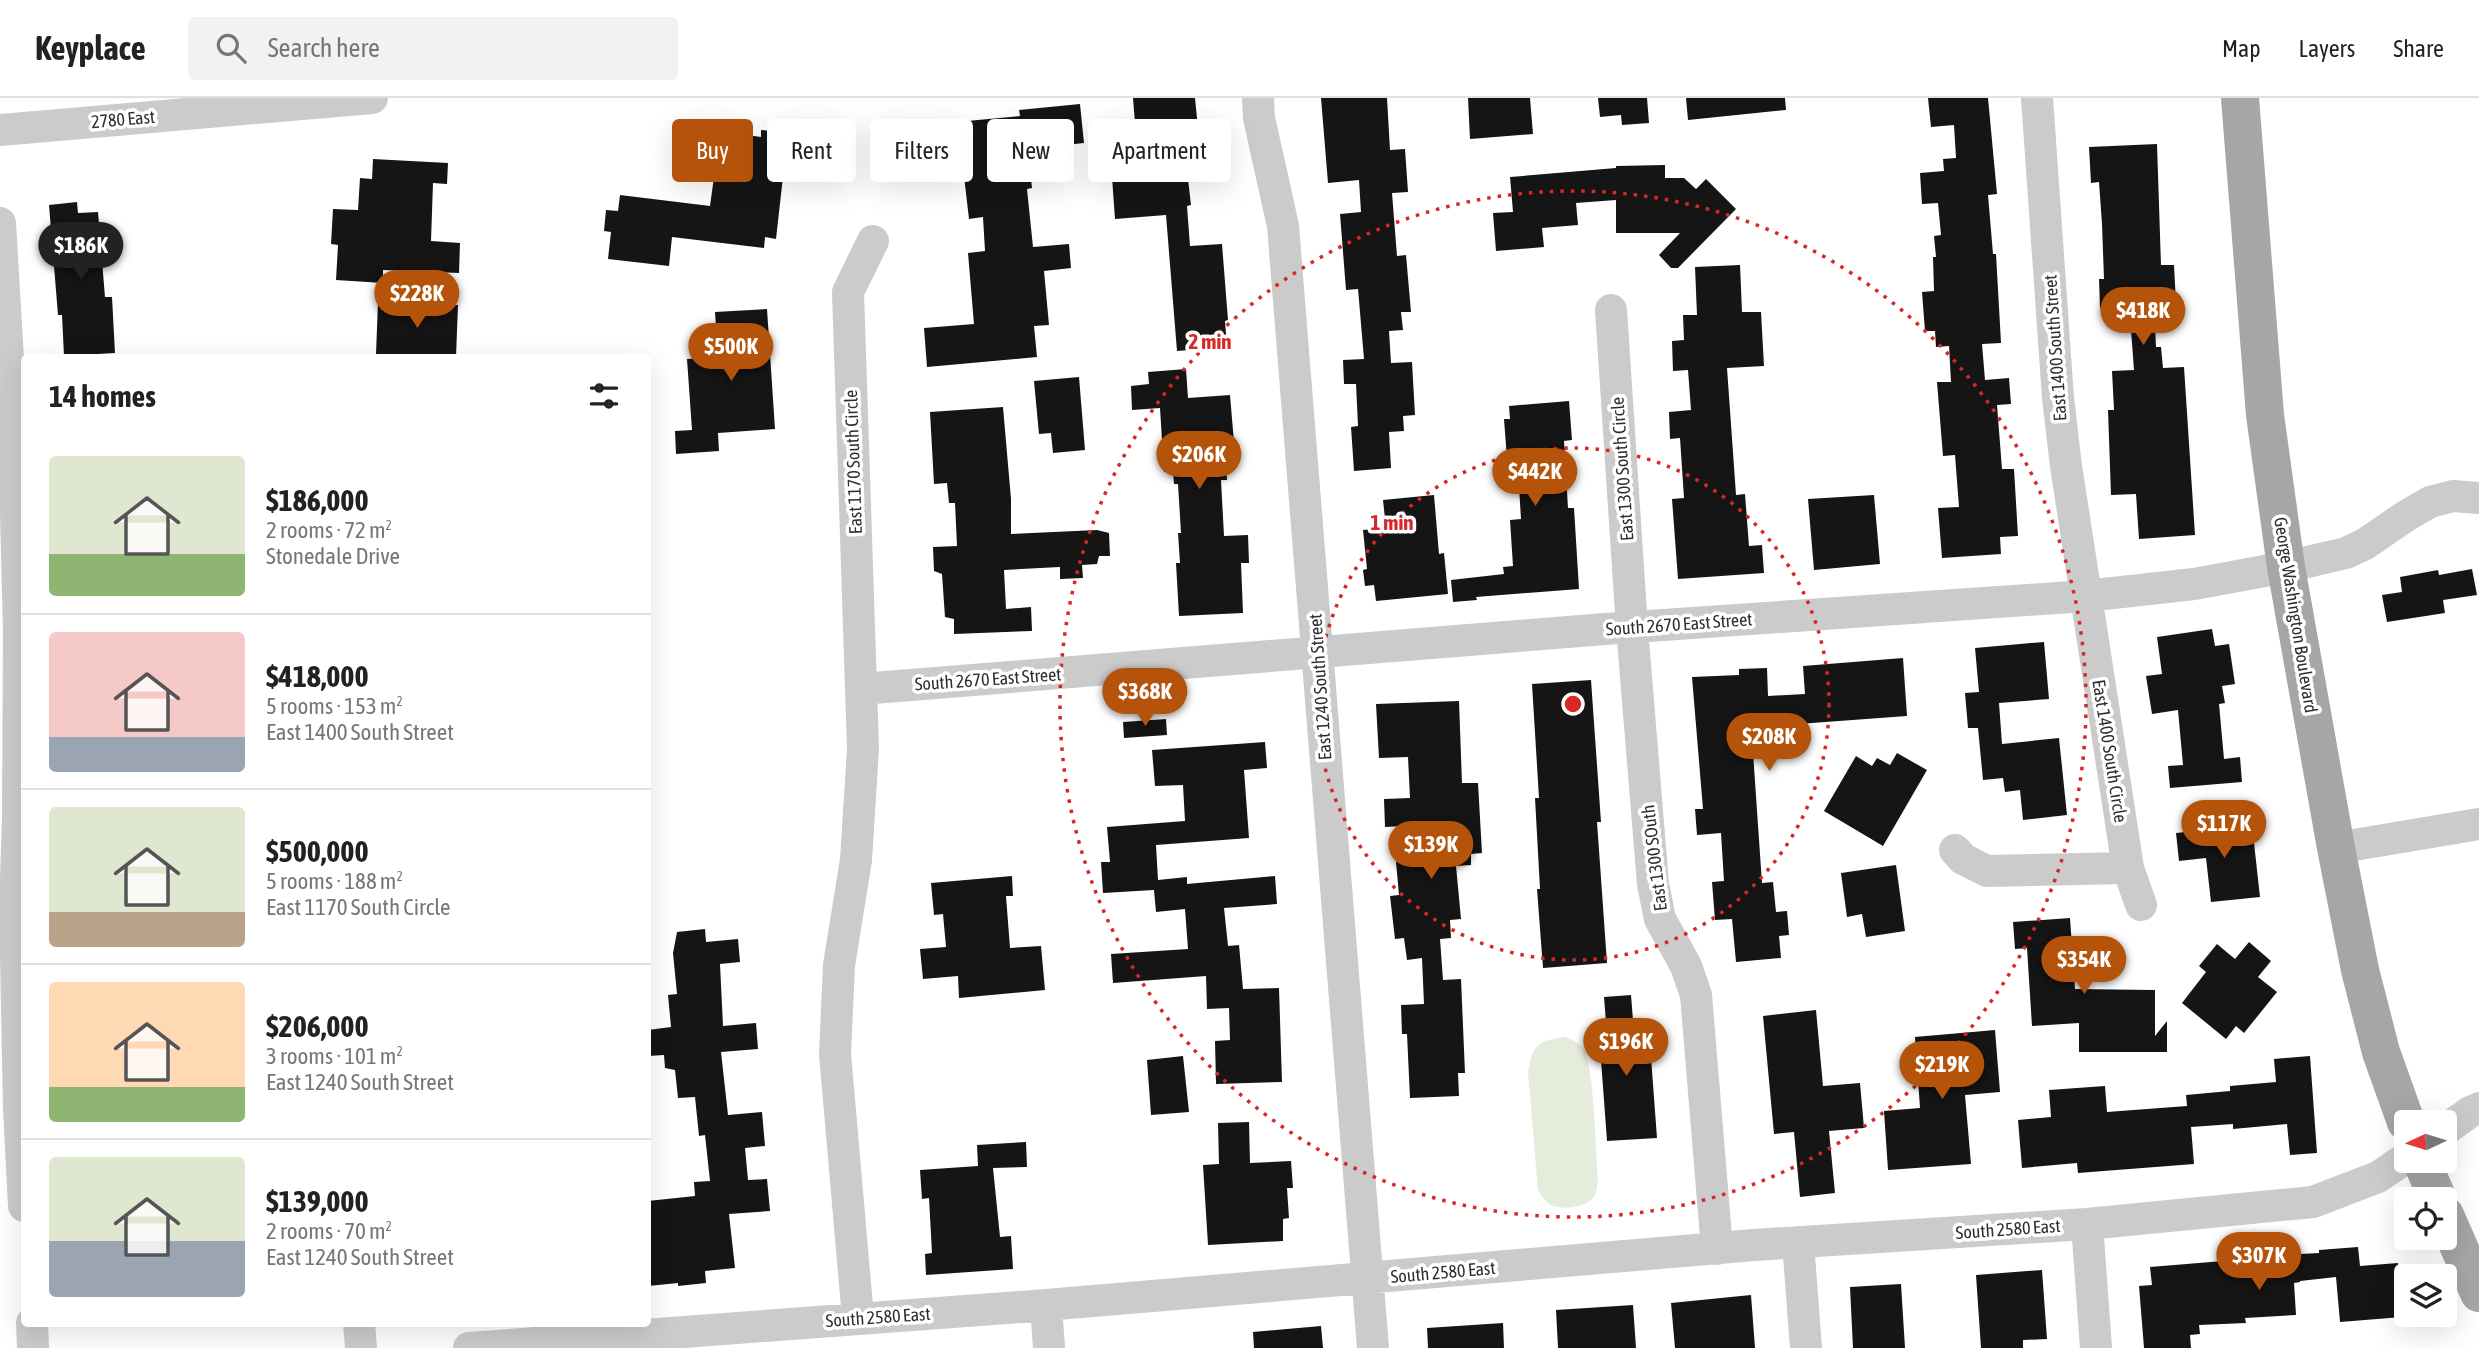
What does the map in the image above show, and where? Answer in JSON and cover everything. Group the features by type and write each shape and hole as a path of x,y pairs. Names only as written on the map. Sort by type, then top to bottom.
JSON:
{"main road":[{"name":"George Washington Boulevard","path":"2240,98 2265,415 2286,567 2360,970 2381,1052 2402,1110"},
{"path":"2457,1243 2479,1293"}],"street":[{"name":"2780 East","path":"0,130 372,98"},
{"name":"East 1240 South Street","path":"1258,98 1259,118 1283,226 1373,1348"},
{"name":"East 1400 South Street","path":"2037,98 2058,398 2086,596"},
{"path":"0,223 15,478 19,631 18,819 7,908 21,1147"},
{"name":"East 1170 South Circle","path":"859,1318 835,1054 839,965 856,860 863,749 848,292 873,241"},
{"name":"East 1300 South Circle","path":"1611,310 1632,628"},
{"name":"South 2670 East Street","path":"860,689 1632,628 2086,596 2193,584 2346,553 2365,544 2430,502 2453,496 2479,498"},
{"name":"East 1400 South Circle","path":"2086,596 2128,868 2141,905"},
{"name":"East 1300 SOuth","path":"1632,628 1653,884 1660,919 1686,966 1696,995 1717,1249"},
{"path":"2336,848 2479,824"},
{"path":"1955,850 1963,859 1987,871 2128,868"},
{"path":"2457,1121 2479,1108"},
{"name":"South 2580 East","path":"469,1348 1046,1305 1798,1242 2087,1224 2313,1202 2378,1177 2394,1166"},
{"path":"2087,1224 2096,1348"},
{"path":"1798,1242 1806,1348"},
{"path":"1046,1305 1049,1348"},
{"path":"32,1327 33,1348"},
{"path":"359,1327 361,1348"}],"green space":[{"path":"1565,1037 1582,1047 1587,1058 1598,1180 1596,1194 1590,1201 1566,1208 1549,1204 1538,1190 1528,1072 1538,1046 1549,1040"}],"building":[{"path":"1133,98 1195,98 1197,119 1135,119"},
{"path":"1321,98 1387,98 1390,150 1405,149 1408,192 1392,193 1397,256 1406,255 1411,312 1401,312 1403,330 1389,331 1391,363 1412,362 1415,415 1403,416 1404,431 1389,432 1391,468 1354,471 1351,427 1358,426 1356,384 1344,384 1343,360 1364,359 1358,289 1346,290 1340,214 1361,212 1359,180 1328,183"},
{"path":"1468,98 1530,98 1533,134 1470,139"},
{"path":"1598,98 1647,98 1649,123 1622,125 1621,115 1600,117"},
{"path":"1686,98 1785,98 1786,110 1688,120"},
{"path":"1928,98 1988,98 1997,194 1988,195 1993,254 1996,254 2001,343 1982,344 1985,380 2009,378 2011,404 1997,405 2002,469 2014,469 2018,536 2000,537 2001,554 1942,558 1938,508 1959,507 1955,455 1943,456 1937,382 1951,382 1949,346 1936,347 1935,331 1925,331 1922,292 1934,291 1934,236 1941,235 1938,203 1922,204 1920,173 1944,171 1943,159 1956,158 1954,125 1931,127"},
{"path":"1080,104 1084,143 1074,144 1074,119 988,119 1020,116 1019,110"},
{"path":"987,119 987,182 1031,182 1032,188 1027,189 1033,247 1069,244 1071,268 1044,271 1049,325 1034,326 1037,357 927,367 924,328 974,324 968,253 985,251 983,217 969,219 965,182 973,182 973,120"},
{"path":"761,130 767,131 767,182 782,182 776,239 765,237 764,248 672,237 669,266 608,259 611,232 604,231 606,210 618,211 620,195 710,206 713,182 753,182 753,136 761,137"},
{"path":"2157,144 2161,265 2174,265 2176,304 2154,304 2156,347 2161,347 2163,368 2184,367 2195,535 2139,539 2136,494 2111,495 2108,410 2114,410 2112,371 2134,370 2126,307 2100,308 2099,279 2104,279 2102,224 2099,182 2091,183 2089,147"},
{"path":"373,159 448,163 447,184 433,183 431,241 460,243 459,273 383,270 383,283 336,280 338,245 331,244 333,209 358,210 360,178 372,179"},
{"path":"1665,165 1665,178 1684,178 1696,189 1706,179 1736,209 1678,268 1671,268 1659,255 1680,233 1616,233 1616,200 1576,203 1578,225 1542,228 1544,247 1496,251 1493,213 1513,212 1510,177 1616,166"},
{"path":"1112,182 1188,182 1190,246 1222,244 1228,320 1225,321 1227,347 1177,351 1166,215 1115,219"},
{"path":"77,202 78,213 98,212 105,297 112,297 115,353 64,354 49,205"},
{"path":"1740,265 1742,312 1761,312 1764,366 1727,368 1736,495 1745,494 1749,546 1762,545 1764,573 1678,579 1672,499 1684,498 1680,438 1670,439 1669,412 1691,410 1688,370 1673,371 1672,341 1684,340 1683,315 1697,315 1695,267"},
{"path":"378,302 458,305 456,354 376,354"},
{"path":"767,309 775,429 718,433 719,451 676,454 675,431 692,430 687,359 718,357 715,312"},
{"path":"1186,369 1188,398 1230,395 1236,466 1226,466 1227,480 1221,480 1224,536 1248,535 1249,563 1241,563 1243,613 1179,616 1176,563 1180,563 1178,533 1181,533 1178,484 1174,484 1173,471 1164,472 1160,408 1132,410 1131,386 1149,384 1148,372"},
{"path":"1079,377 1085,450 1053,453 1051,433 1039,434 1034,381"},
{"path":"1569,401 1572,440 1564,441 1568,508 1574,508 1579,589 1476,597 1477,600 1453,602 1451,580 1504,574 1503,567 1513,566 1510,520 1521,519 1518,471 1508,472 1504,419 1510,419 1509,406"},
{"path":"1003,407 1011,499 1011,534 1097,530 1109,533 1110,556 1099,556 1097,564 1082,565 1083,578 1060,579 1060,567 1004,570 1006,609 1031,607 1032,631 954,634 954,619 945,617 942,574 934,571 933,547 957,546 955,503 949,503 947,483 934,484 930,412"},
{"path":"1434,495 1439,554 1444,553 1448,594 1376,601 1374,585 1365,586 1363,570 1367,569 1363,530 1386,528 1383,500"},
{"path":"1874,495 1880,564 1814,570 1808,499"},
{"path":"2472,569 2477,595 2443,600 2445,613 2387,622 2382,595 2402,592 2400,577 2438,570 2439,575"},
{"path":"2212,629 2215,646 2229,644 2235,684 2222,686 2225,703 2219,704 2224,759 2240,757 2242,782 2170,788 2168,766 2183,765 2178,710 2152,714 2146,676 2162,674 2157,637"},
{"path":"2044,642 2049,699 1999,703 2002,744 2059,738 2067,815 2023,820 2020,790 2005,792 2003,778 1983,780 1978,728 1968,728 1965,693 1979,692 1975,648"},
{"path":"1903,658 1907,716 1772,726 1773,736 1752,738 1762,883 1773,882 1776,912 1787,911 1789,935 1779,936 1781,958 1736,962 1732,919 1715,920 1712,882 1724,881 1721,833 1697,835 1695,809 1703,809 1692,677 1739,675 1739,669 1767,668 1768,696 1805,694 1803,666"},
{"path":"1591,680 1607,963 1543,968 1537,889 1540,889 1535,798 1539,798 1532,684"},
{"path":"1459,701 1462,783 1478,783 1482,853 1471,854 1471,865 1456,866 1461,919 1450,920 1451,938 1440,939 1443,980 1461,979 1465,1073 1458,1073 1459,1096 1410,1098 1407,1034 1402,1034 1401,1005 1424,1004 1422,958 1407,960 1404,938 1395,939 1390,896 1399,895 1396,862 1449,856 1446,824 1385,827 1384,799 1410,798 1408,757 1379,758 1376,704"},
{"path":"1166,719 1167,735 1124,738 1123,722"},
{"path":"1265,742 1267,768 1244,770 1249,838 1156,845 1158,880 1187,877 1187,884 1275,876 1277,904 1224,908 1228,946 1239,945 1243,989 1279,988 1282,1082 1216,1084 1215,1041 1230,1040 1229,1008 1207,1009 1206,976 1113,983 1111,954 1188,949 1185,909 1156,912 1154,890 1103,893 1101,862 1110,862 1107,827 1185,821 1183,785 1155,786 1152,750"},
{"path":"1897,753 1927,770 1883,846 1824,811 1856,756 1872,766 1877,758 1890,765"},
{"path":"2252,825 2260,897 2211,902 2206,858 2179,861 2176,833"},
{"path":"1896,865 1905,931 1866,937 1862,914 1847,917 1841,873"},
{"path":"1012,876 1013,896 1006,896 1010,948 1041,946 1045,990 959,998 958,976 923,979 920,949 946,947 943,914 934,915 931,883"},
{"path":"2070,918 2075,989 2155,990 2155,1036 2167,1021 2167,1052 2079,1052 2079,1023 2032,1026 2027,948 2015,949 2013,922"},
{"path":"705,929 706,942 738,939 740,962 720,964 723,1026 756,1023 758,1049 721,1052 728,1115 762,1112 765,1146 745,1148 748,1180 767,1179 770,1211 729,1214 735,1268 705,1271 706,1283 651,1286 651,1201 695,1196 694,1182 710,1181 705,1135 699,1136 695,1097 678,1098 675,1070 665,1068 664,1055 651,1056 651,1030 671,1027 668,995 677,994 673,953 677,932"},
{"path":"2249,942 2271,961 2258,977 2277,992 2244,1033 2236,1026 2226,1039 2182,1003 2206,972 2199,966 2217,944 2235,959"},
{"path":"1631,995 1636,1058 1651,1057 1657,1138 1607,1141 1601,1060 1609,1060 1604,997"},
{"path":"1816,1010 1823,1086 1860,1083 1864,1128 1829,1131 1835,1193 1800,1197 1794,1132 1774,1134 1763,1016"},
{"path":"1995,1030 2000,1092 1965,1095 1971,1164 1888,1170 1884,1111 1920,1108 1915,1037"},
{"path":"1183,1056 1189,1112 1151,1115 1147,1060"},
{"path":"2310,1056 2317,1153 2290,1155 2287,1124 2233,1129 2233,1124 2191,1127 2194,1164 2078,1173 2077,1163 2022,1168 2018,1120 2051,1117 2049,1090 2105,1086 2107,1112 2187,1106 2186,1095 2230,1091 2230,1086 2276,1082 2274,1059"},
{"path":"1249,1122 1250,1163 1291,1161 1293,1188 1287,1188 1289,1218 1283,1219 1283,1241 1208,1245 1203,1165 1219,1164 1218,1123"},
{"path":"1026,1142 1027,1167 993,1168 1000,1237 1011,1236 1013,1269 926,1275 925,1254 932,1253 929,1198 922,1199 920,1170 978,1166 977,1145"},
{"path":"2358,1247 2360,1266 2398,1263 2394,1264 2394,1318 2340,1322 2336,1277 2300,1281 2294,1283 2296,1315 2245,1318 2246,1323 2199,1325 2200,1334 2190,1335 2191,1348 2144,1348 2139,1286 2152,1285 2150,1267 2223,1261 2223,1255 2244,1254 2244,1257 2319,1253 2319,1250"},
{"path":"2042,1270 2047,1339 2023,1340 2023,1348 1981,1348 1976,1275"},
{"path":"1901,1284 1905,1348 1853,1348 1850,1287"},
{"path":"1751,1295 1755,1348 1675,1348 1671,1303"},
{"path":"1633,1305 1636,1348 1558,1348 1556,1310"},
{"path":"1503,1323 1504,1348 1428,1348 1427,1328"},
{"path":"1321,1326 1323,1348 1254,1348 1253,1332"}]}
